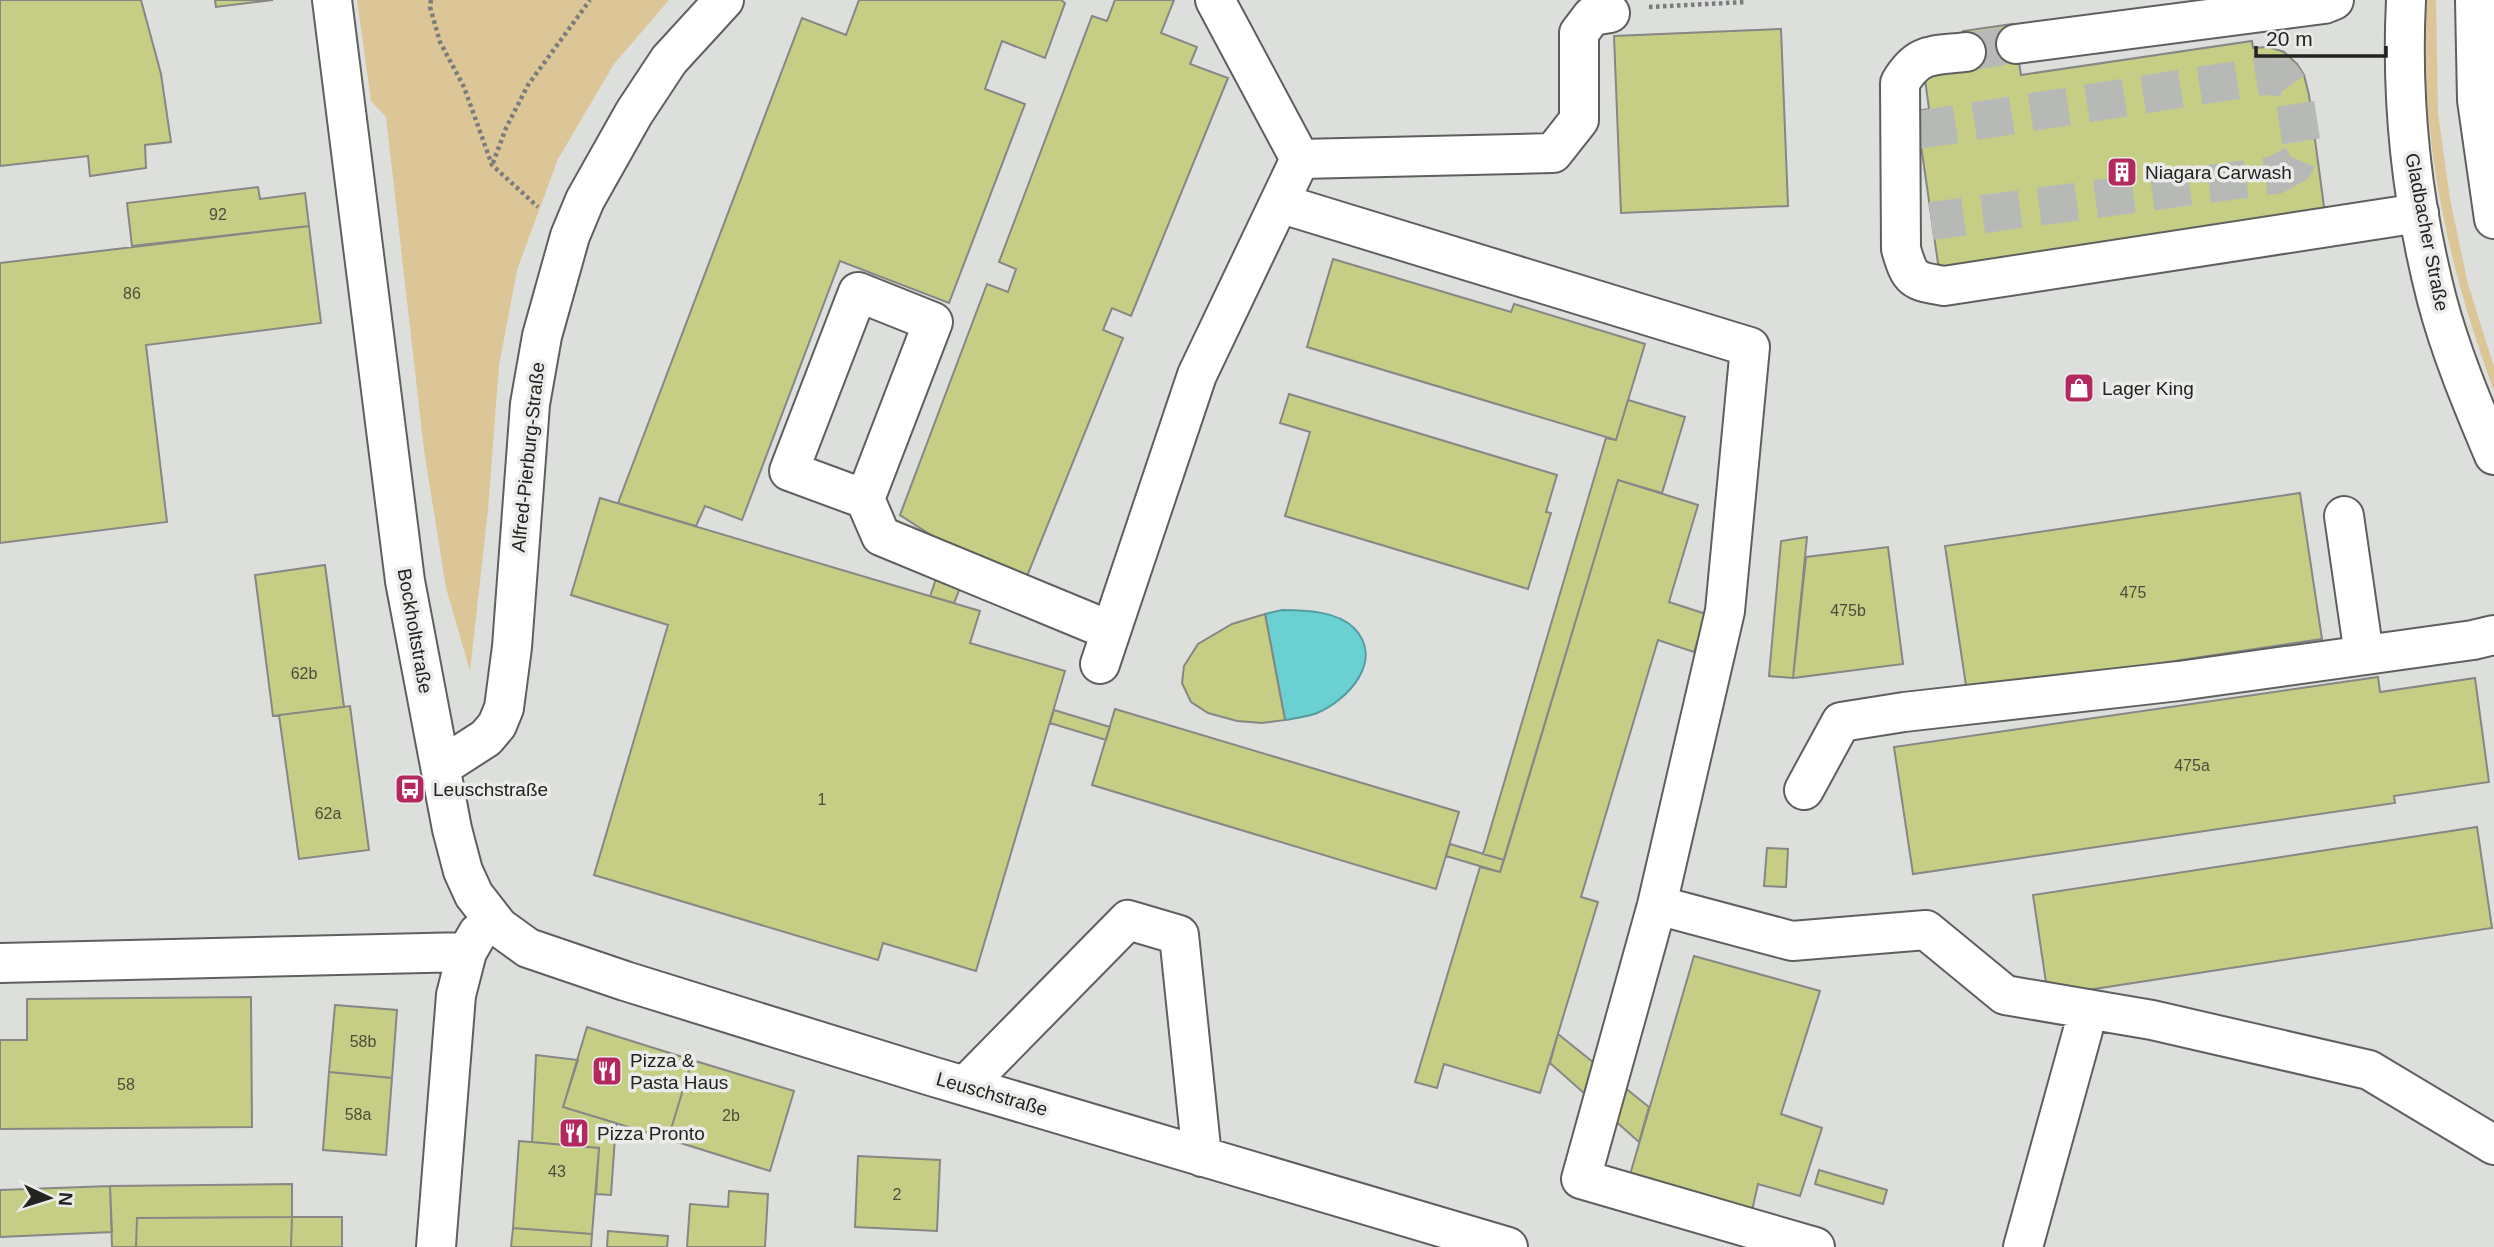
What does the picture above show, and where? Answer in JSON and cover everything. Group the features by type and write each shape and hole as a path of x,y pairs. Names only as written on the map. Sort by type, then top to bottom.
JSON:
{"street":[{"name":"Bockholtstraße","path":"332,0 405,581 452,829 463,871 488,916"},
{"name":"Alfred-Pierburg-Straße","path":"440,767 486,738 497,725 504,708 512,648 530,404 544,325 570,236 591,189 634,113 669,60 724,0"},
{"path":"1215,0 1300,159"},
{"path":"2016,44 2325,4 2334,0"},
{"name":"Gladbacher Straße","path":"2406,0 2404,35 2407,121 2419,213 2438,301 2470,400 2494,455"},
{"path":"2475,0 2477,100 2494,219"},
{"path":"1300,159 1553,153 1580,120 1579,33 1592,16 1610,13"},
{"path":"1966,52 1925,57 1910,65 1900,83 1909,122 1901,249 1908,271 1923,283 1944,286 2419,213"},
{"path":"865,499 789,471 858,292 933,321 865,499 881,537 1105,647 1197,375 1300,159"},
{"path":"1279,203 1750,347 1726,611 1657,905 1581,1179 1815,1247"},
{"path":"1901,249 1913,229 1931,221"},
{"path":"2344,516 2364,655"},
{"path":"1804,790 1841,722 1904,712 2179,681 2494,635"},
{"path":"1657,905 1792,941 1926,930 2006,995 2152,1020 2369,1070 2494,1145"},
{"path":"436,1247 456,995 467,952 488,916"},
{"name":"Leuschstraße","path":"488,916 499,928 548,956 965,1086 1508,1247"},
{"path":"965,1086 1128,920 1179,935 1202,1157"},
{"path":"0,963 467,952"},
{"path":"2023,1247 2083,1030"}],"path":[{"path":"431,0 430,7 440,43 464,87 492,165 570,236"},
{"path":"492,165 506,128 528,85 590,0"},
{"path":"1610,13 1659,3 1746,2"}],"shaded area":[{"path":"357,0 669,0 614,64 558,159 517,270 499,366 488,510 470,671 446,588 424,450 386,117 371,101"},
{"path":"2427,0 2436,0 2438,113 2450,199 2468,284 2494,367 2494,391 2463,296 2440,199 2427,100"}],"water":[{"path":"1282,610 1310,611 1347,622 1363,640 1366,653 1359,678 1340,699 1317,713 1285,720 1265,614"}],"building":[{"path":"0,0 141,0 161,74 171,142 145,145 146,168 90,176 88,156 0,166"},
{"path":"215,0 273,0 216,7"},
{"path":"859,0 1061,0 1065,3 1045,58 1002,41 985,89 1025,104 949,303 840,261 742,520 705,506 696,526 618,503 802,18 846,35"},
{"path":"1115,0 1174,0 1161,33 1197,47 1190,64 1228,78 1131,316 1112,308 1103,330 1123,338 1027,576 948,546 900,515 987,284 1008,292 1016,269 999,262 1092,16 1107,21"},
{"name":"Niagara Carwash","path":"2013,24 2021,75 2252,41 2253,48 2269,47 2284,52 2304,75 2325,214 1939,270 1916,111 1929,109 1924,72 1968,65 1963,31"},
{"path":"1781,29 1788,206 1621,213 1614,36"},
{"path":"258,187 260,199 305,193 309,226 132,246 127,203"},
{"path":"309,226 321,323 146,345 167,522 0,543 0,263"},
{"path":"1333,259 1511,312 1514,304 1645,344 1616,440 1307,347"},
{"path":"1289,394 1557,475 1546,512 1551,513 1528,589 1285,516 1310,432 1280,423"},
{"path":"1628,400 1685,417 1662,493 1618,480 1504,860 1483,854 1606,438 1616,440"},
{"path":"1618,480 1698,505 1669,602 1706,614 1694,652 1658,640 1581,897 1598,902 1540,1093 1444,1064 1437,1088 1415,1082 1480,867 1500,872"},
{"path":"2300,493 2322,639 1967,692 1945,546"},
{"path":"600,498 980,611 970,643 1065,671 976,971 883,943 878,960 594,875 668,625 571,595"},
{"path":"1807,537 1793,678 1769,676 1781,541"},
{"path":"948,546 973,555 954,603 930,596"},
{"path":"1888,547 1903,664 1793,678 1806,557"},
{"path":"325,565 344,707 273,716 255,575"},
{"path":"1265,614 1285,720 1262,723 1237,721 1208,713 1191,702 1182,683 1184,666 1198,644 1232,624"},
{"path":"2378,677 2380,692 2475,678 2489,782 2394,796 2395,803 1913,874 1894,747"},
{"path":"350,706 369,850 299,859 279,715"},
{"path":"1115,709 1459,812 1436,889 1092,785"},
{"path":"1054,710 1110,727 1106,740 1050,723"},
{"path":"2477,827 2492,928 2048,996 2033,895"},
{"path":"1450,844 1504,860 1500,872 1446,856"},
{"path":"1767,848 1788,849 1786,887 1764,886"},
{"path":"1694,956 1820,991 1781,1114 1822,1128 1800,1196 1758,1184 1751,1215 1629,1178"},
{"path":"251,997 252,1127 0,1129 0,1040 27,1040 27,999"},
{"path":"335,1005 397,1010 392,1078 329,1072"},
{"path":"587,1027 692,1060 668,1139 563,1107"},
{"path":"1558,1034 1649,1107 1639,1142 1550,1063"},
{"name":"Pizza Pronto","path":"536,1055 578,1060 563,1107 616,1123 611,1195 596,1194 599,1148 532,1142"},
{"path":"692,1060 794,1091 770,1171 668,1139"},
{"path":"329,1072 392,1078 386,1155 323,1150"},
{"path":"519,1141 599,1148 592,1234 513,1228"},
{"path":"858,1156 940,1160 937,1231 855,1227"},
{"path":"1819,1170 1887,1190 1883,1204 1815,1184"},
{"path":"292,1184 292,1217 137,1218 136,1247 112,1247 110,1186"},
{"path":"110,1186 112,1232 0,1237 0,1190"},
{"path":"729,1191 768,1194 765,1247 687,1247 690,1204 728,1207"},
{"path":"292,1217 342,1217 342,1247 291,1247"},
{"path":"292,1217 291,1247 136,1247 137,1218"},
{"path":"513,1228 592,1234 591,1247 511,1247"},
{"path":"608,1231 668,1236 667,1247 607,1247"}],"tunnel":[{"path":"1966,52 2016,44"},
{"path":"1918,130 2262,76 2282,77 2294,94 2302,147 2295,164 2276,175 1931,221"}],"place":[{"name":"Niagara Carwash","path":"2122,172"},
{"name":"Lager King","path":"2079,388"},
{"name":"Leuschstraße","path":"410,789"},
{"name":"Pizza & Pasta Haus","path":"607,1071"},
{"name":"Pizza Pronto","path":"574,1133"}]}
